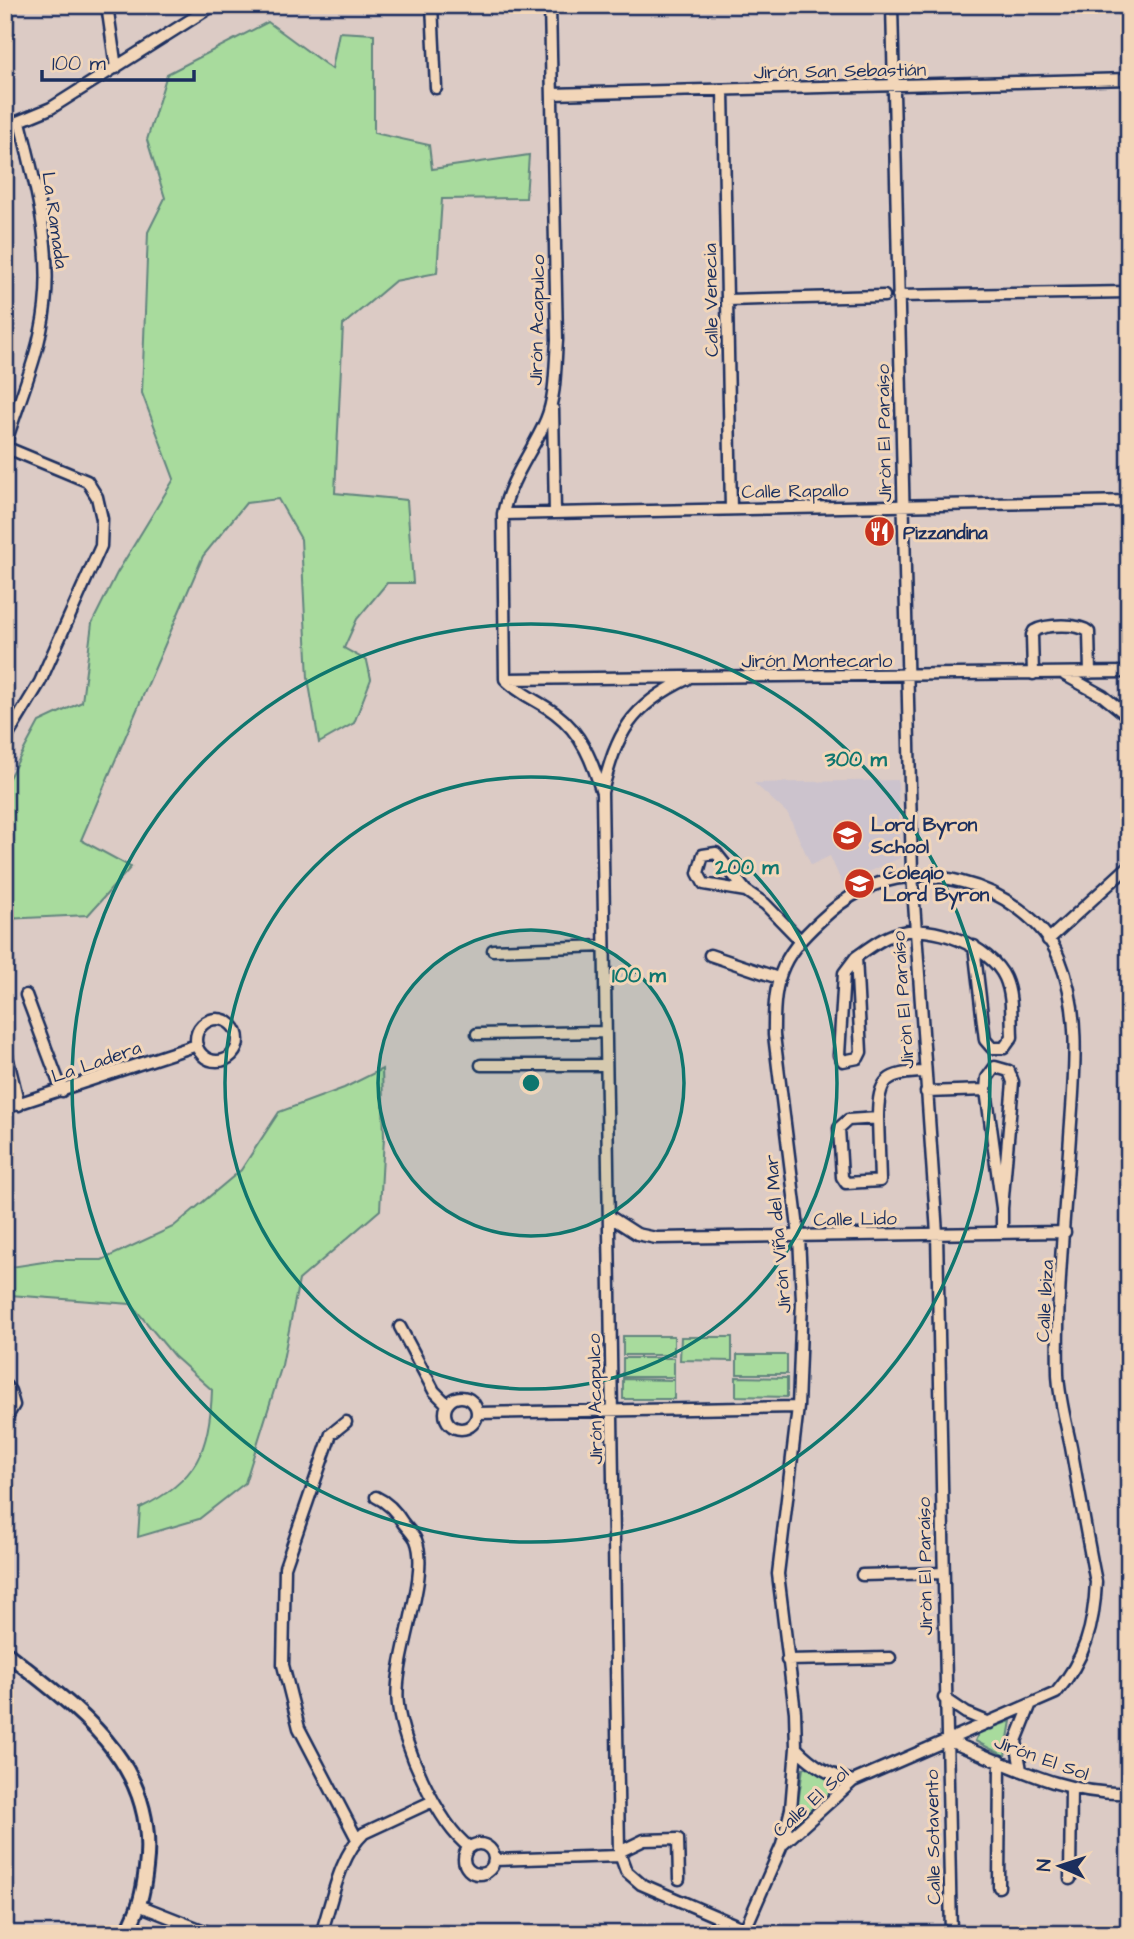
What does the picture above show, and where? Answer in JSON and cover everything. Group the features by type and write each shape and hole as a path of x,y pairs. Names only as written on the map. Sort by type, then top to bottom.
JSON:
{"street":[{"path":"107,5 116,68"},
{"path":"5,127 20,122 116,68 214,5"},
{"path":"432,5 436,88"},
{"name":"Jirón Acapulco","path":"550,5 557,340 553,394 546,419 508,492 503,513 505,680 513,688 557,714 577,735 591,758 602,793"},
{"name":"Jiròn El Paraíso","path":"892,5 912,874 937,1233 946,1740"},
{"name":"Jirón San Sebastián","path":"552,94 1129,79"},
{"name":"Calle Venecia","path":"723,90 731,509"},
{"name":"La Ramada","path":"5,446 38,339 47,279 37,191 20,122"},
{"path":"898,296 1129,292"},
{"path":"727,300 884,296"},
{"path":"553,394 555,512"},
{"path":"5,446 87,481 97,497 102,519 101,546 40,682 5,740"},
{"name":"Calle Rapallo","path":"503,513 1129,501"},
{"path":"1033,674 1032,635 1042,627 1078,627 1089,632 1090,673"},
{"name":"Jirón Montecarlo","path":"505,680 906,677 1129,672"},
{"path":"1064,674 1103,696 1129,717"},
{"name":"Jirón Acapulco","path":"620,1854 602,793 614,746 631,719 660,692 691,678"},
{"path":"746,891 704,884 698,873 703,855 716,853 746,891 765,904 799,939"},
{"path":"1048,940 1129,866"},
{"name":"Jirón Viña del Mar","path":"782,1845 791,1809 796,1748 795,1712 778,1574 789,1458 798,1407 802,1300 799,1236 774,1035 778,978 799,939 836,906 876,882 912,874"},
{"name":"Calle Ibiza","path":"912,874 949,879 993,892 1016,906 1058,954 1069,984 1075,1056 1058,1373 1096,1582 1095,1613 1087,1644 1073,1672 1056,1693 946,1740"},
{"path":"856,957 861,1052 858,1058 843,1061 839,1055 844,973 856,957 900,932 958,939 974,946 997,966 1008,989 1012,1037 1004,1048 992,1048 985,1040 974,946"},
{"path":"493,950 604,946"},
{"path":"709,955 778,978"},
{"path":"26,995 62,1091"},
{"path":"211,1019 227,1021 237,1034 236,1050 223,1060 207,1058 197,1045 199,1029 211,1019"},
{"path":"477,1034 605,1032"},
{"name":"La Ladera","path":"5,1108 197,1045"},
{"path":"5,1048 19,1105"},
{"path":"481,1065 606,1065"},
{"path":"1002,1208 986,1090 990,1071 995,1067 1010,1071 1012,1102 1002,1233"},
{"path":"878,1118 842,1123 839,1128 842,1177 846,1183 880,1181 878,1099 886,1080 896,1073 924,1072"},
{"path":"926,1092 986,1090"},
{"name":"Calle Lido","path":"609,1216 632,1232 648,1237 1065,1232"},
{"path":"400,1326 434,1391 447,1404"},
{"path":"5,1385 14,1405 5,1420"},
{"path":"456,1397 466,1397 474,1403 477,1413 470,1426 456,1428 445,1418 447,1404 456,1397"},
{"path":"477,1413 798,1407"},
{"path":"346,1422 331,1434 285,1567 283,1665 299,1728 357,1839"},
{"path":"376,1497 398,1515 416,1542 418,1580 400,1665 397,1705 420,1776 433,1801 469,1847"},
{"path":"862,1575 942,1573"},
{"path":"5,1652 52,1688 103,1736 136,1782 145,1811 148,1849 141,1906 126,1934"},
{"path":"787,1660 890,1658"},
{"path":"944,1698 965,1713 990,1723"},
{"path":"1021,1770 1016,1741 1030,1706"},
{"name":"Jirón El Sol","path":"946,1740 1071,1788 1100,1794 1129,1793"},
{"name":"Calle El Sol","path":"744,1932 782,1845 852,1781 946,1740"},
{"name":"Calle Sotavento","path":"946,1740 951,1934"},
{"path":"796,1748 821,1769 852,1781"},
{"path":"999,1887 1000,1761"},
{"path":"1070,1879 1071,1788"},
{"path":"321,1934 357,1839 364,1833 433,1801"},
{"path":"469,1847 464,1858 472,1872 484,1873 494,1860 620,1854 644,1840 678,1839 679,1879"},
{"path":"469,1847 486,1846 494,1860"},
{"path":"620,1854 629,1874 645,1887 744,1932"},
{"path":"141,1906 212,1934"}],"shaded area":[{"name":"Lord Byron School","path":"898,780 900,858 842,883 830,856 811,865 788,814 754,783"}],"green space":[{"path":"268,22 332,69 339,32 374,34 374,133 429,145 432,169 529,155 526,198 442,199 437,273 395,281 343,325 335,493 407,500 413,583 387,583 357,619 344,648 367,661 371,679 354,723 319,743 308,678 301,539 278,499 246,503 203,556 81,840 131,867 88,915 5,919 5,785 39,722 82,702 92,623 117,573 174,479 142,393 148,232 165,198 147,140 167,74"},
{"path":"382,1069 384,1137 380,1210 299,1280 282,1365 245,1483 199,1519 138,1537 140,1508 175,1487 197,1461 208,1430 212,1390 174,1356 131,1304 10,1295 11,1267 56,1260 102,1260 173,1227 241,1170 279,1112 344,1088"},
{"path":"623,1336 674,1336 674,1355 623,1355"},
{"path":"681,1337 732,1337 732,1361 680,1360"},
{"path":"737,1355 787,1355 787,1374 737,1374"},
{"path":"623,1358 674,1358 674,1377 623,1377"},
{"path":"736,1377 787,1378 787,1397 736,1396"},
{"path":"623,1379 674,1380 674,1399 623,1399"},
{"path":"1011,1721 1005,1756 975,1741 979,1732"},
{"path":"810,1767 836,1780 837,1787 795,1824 803,1768"}],"place":[{"name":"Pizzandina","path":"880,532"},
{"name":"Lord Byron School","path":"848,835"},
{"name":"Colegio Lord Byron","path":"860,883"}]}
